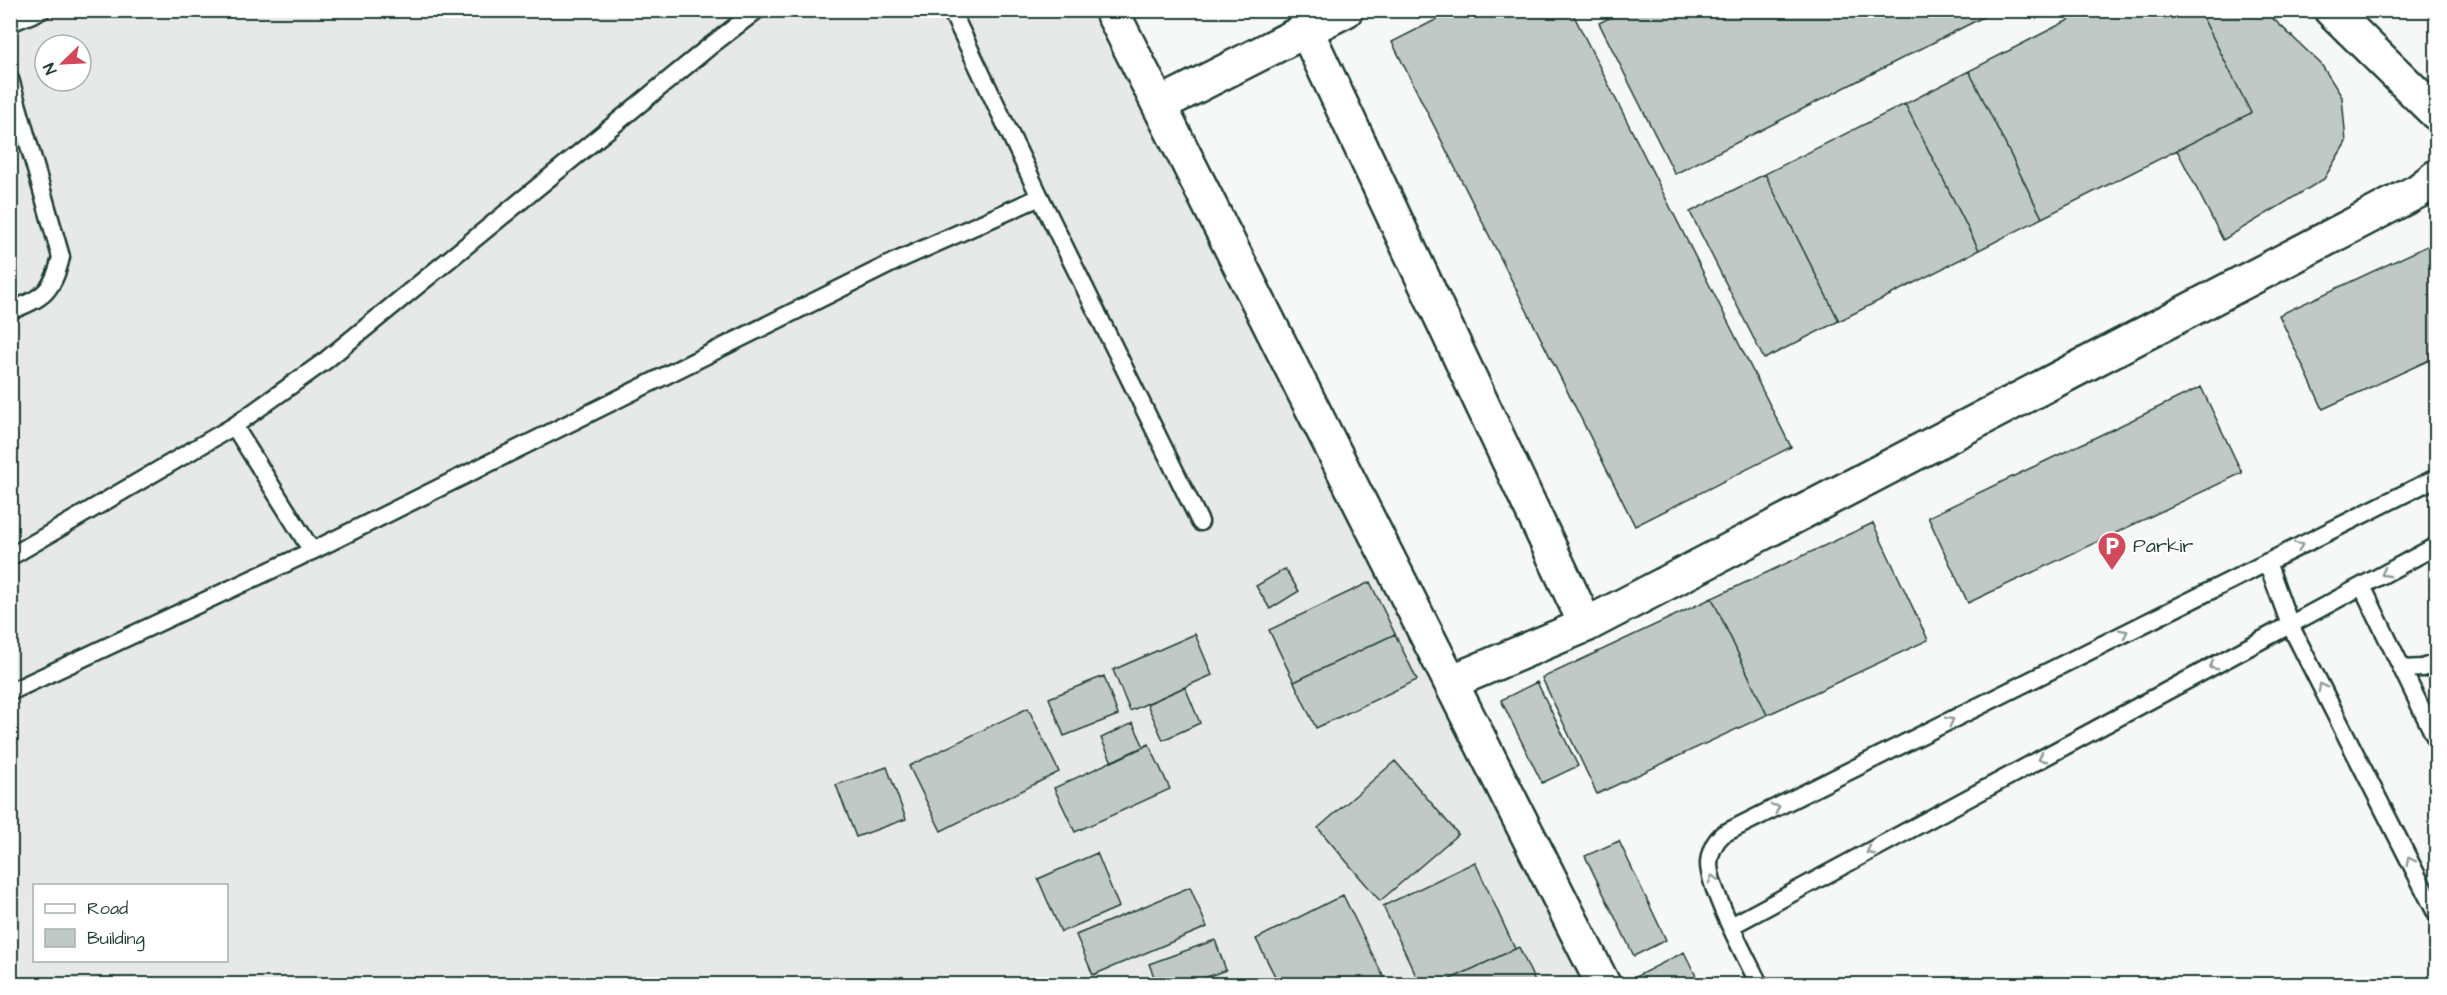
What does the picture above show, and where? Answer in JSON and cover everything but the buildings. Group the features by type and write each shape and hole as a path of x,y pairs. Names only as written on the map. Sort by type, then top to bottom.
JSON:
{"street":[{"path":"1111,10 1603,984"},
{"path":"1159,105 1307,32 1346,10"},
{"path":"2331,10 2436,113"},
{"path":"1307,32 1586,625"},
{"path":"1451,682 1586,625 2397,202 2436,177"}],"lane":[{"path":"10,23 42,10"},
{"path":"10,556 234,426 325,361 758,10"},
{"path":"951,10 1200,522"},
{"path":"10,79 61,257 56,280 39,298 10,311"},
{"path":"10,692 312,550 894,262 1040,197"},
{"path":"234,426 312,550"},
{"path":"1759,984 1731,926 1709,865 1716,841 1723,834 2436,478"},
{"path":"1731,926 2436,546"},
{"path":"2267,562 2290,625 2436,913"},
{"path":"2362,586 2436,739"},
{"path":"2402,669 2422,668 2436,663"}],"shaded area":[{"path":"10,11 1106,11 1602,984 11,984"}],"place":[{"name":"Parkir","path":"2112,572"}]}
